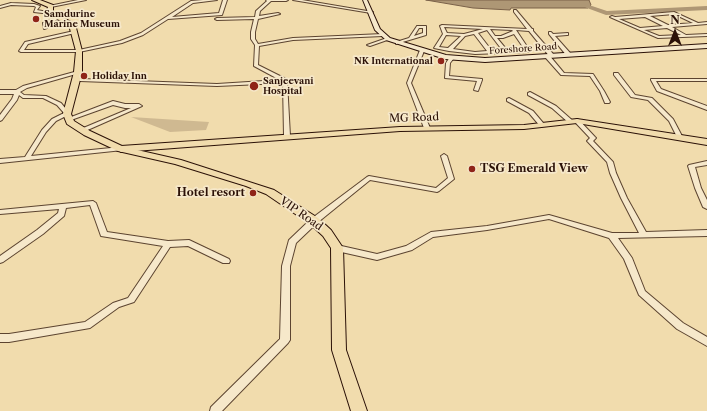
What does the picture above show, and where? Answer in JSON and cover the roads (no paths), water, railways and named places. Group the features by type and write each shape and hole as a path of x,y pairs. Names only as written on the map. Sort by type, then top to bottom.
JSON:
{"highway":[{"path":"35,0 51,10 58,18 72,24 79,51 78,72 68,116"},
{"name":"VIP Road","path":"68,116 70,122 121,149 178,162 250,184 270,192 314,220 327,233 337,248"},
{"path":"337,248 339,350 352,396 360,411"}],"main road":[{"name":"Foreshore Road","path":"365,0 378,30 388,40 422,51 452,58 485,60 707,46"},
{"name":"MG Road","path":"121,149 288,136 427,128 524,127 574,122 707,142"}],"street":[{"path":"9,2 38,6 35,11 51,10 84,0"},
{"path":"74,32 26,43 21,51 79,51 121,42 142,34 194,1 215,0"},
{"path":"164,19 221,14 225,0"},
{"path":"285,80 256,66 257,45 253,39 258,11 269,1 286,0"},
{"path":"295,0 371,12"},
{"path":"0,7 20,4"},
{"path":"515,11 532,30 563,74 591,75 602,91 607,102"},
{"path":"696,24 674,13 613,17 658,38 707,35"},
{"path":"217,19 257,18 278,14"},
{"path":"645,15 686,36"},
{"path":"45,28 44,24 58,18"},
{"path":"638,29 707,23"},
{"path":"701,24 707,26"},
{"path":"445,34 442,26 515,31 532,30"},
{"path":"445,34 464,35 476,33 488,28"},
{"path":"488,28 506,52"},
{"path":"494,37 502,37 515,31"},
{"path":"445,34 436,48 475,53 528,51 515,31"},
{"path":"476,33 491,53"},
{"path":"567,34 551,34 562,44 569,55"},
{"path":"257,45 293,39 383,35"},
{"path":"449,50 464,35"},
{"path":"397,43 411,38"},
{"path":"369,45 388,40"},
{"path":"422,51 409,83 427,128"},
{"path":"452,58 448,63 447,77 480,80 476,90"},
{"path":"0,119 17,92 24,87 78,72 80,80 217,84 285,80"},
{"path":"616,74 633,96 650,99 670,120 680,138"},
{"path":"285,80 288,136"},
{"path":"707,80 653,80 659,90 707,108"},
{"path":"0,92 17,92 23,96 44,97 59,104 68,116"},
{"path":"530,94 554,107 593,138 590,141 610,162 624,198 644,234"},
{"path":"509,100 531,112 542,125"},
{"path":"27,158 44,131 54,120 113,103 125,106 139,106 83,130"},
{"path":"0,161 121,149"},
{"path":"216,411 285,340 286,266 292,242 314,220 369,178 437,190 451,179 444,156"},
{"path":"707,163 691,166 698,188 707,207"},
{"path":"0,212 93,203 104,234 168,244 189,243 226,261"},
{"path":"0,260 61,214 63,206"},
{"path":"337,248 377,257 409,248 431,235 487,228 549,217 612,236 707,233"},
{"path":"612,236 628,258 642,293 680,326 707,342"},
{"path":"0,338 9,338 87,325 116,305 131,300 168,244"}],"waterway":[{"path":"589,7 606,13 707,8"}],"place":[{"name":"Samdurine Marine Museum","path":"36,19"},
{"name":"NK International","path":"441,61"},
{"name":"Holiday Inn","path":"84,76"},
{"name":"Sanjeevani Hospital","path":"254,86"},
{"name":"TSG Emerald View","path":"472,169"},
{"name":"Hotel resort","path":"253,193"}]}
